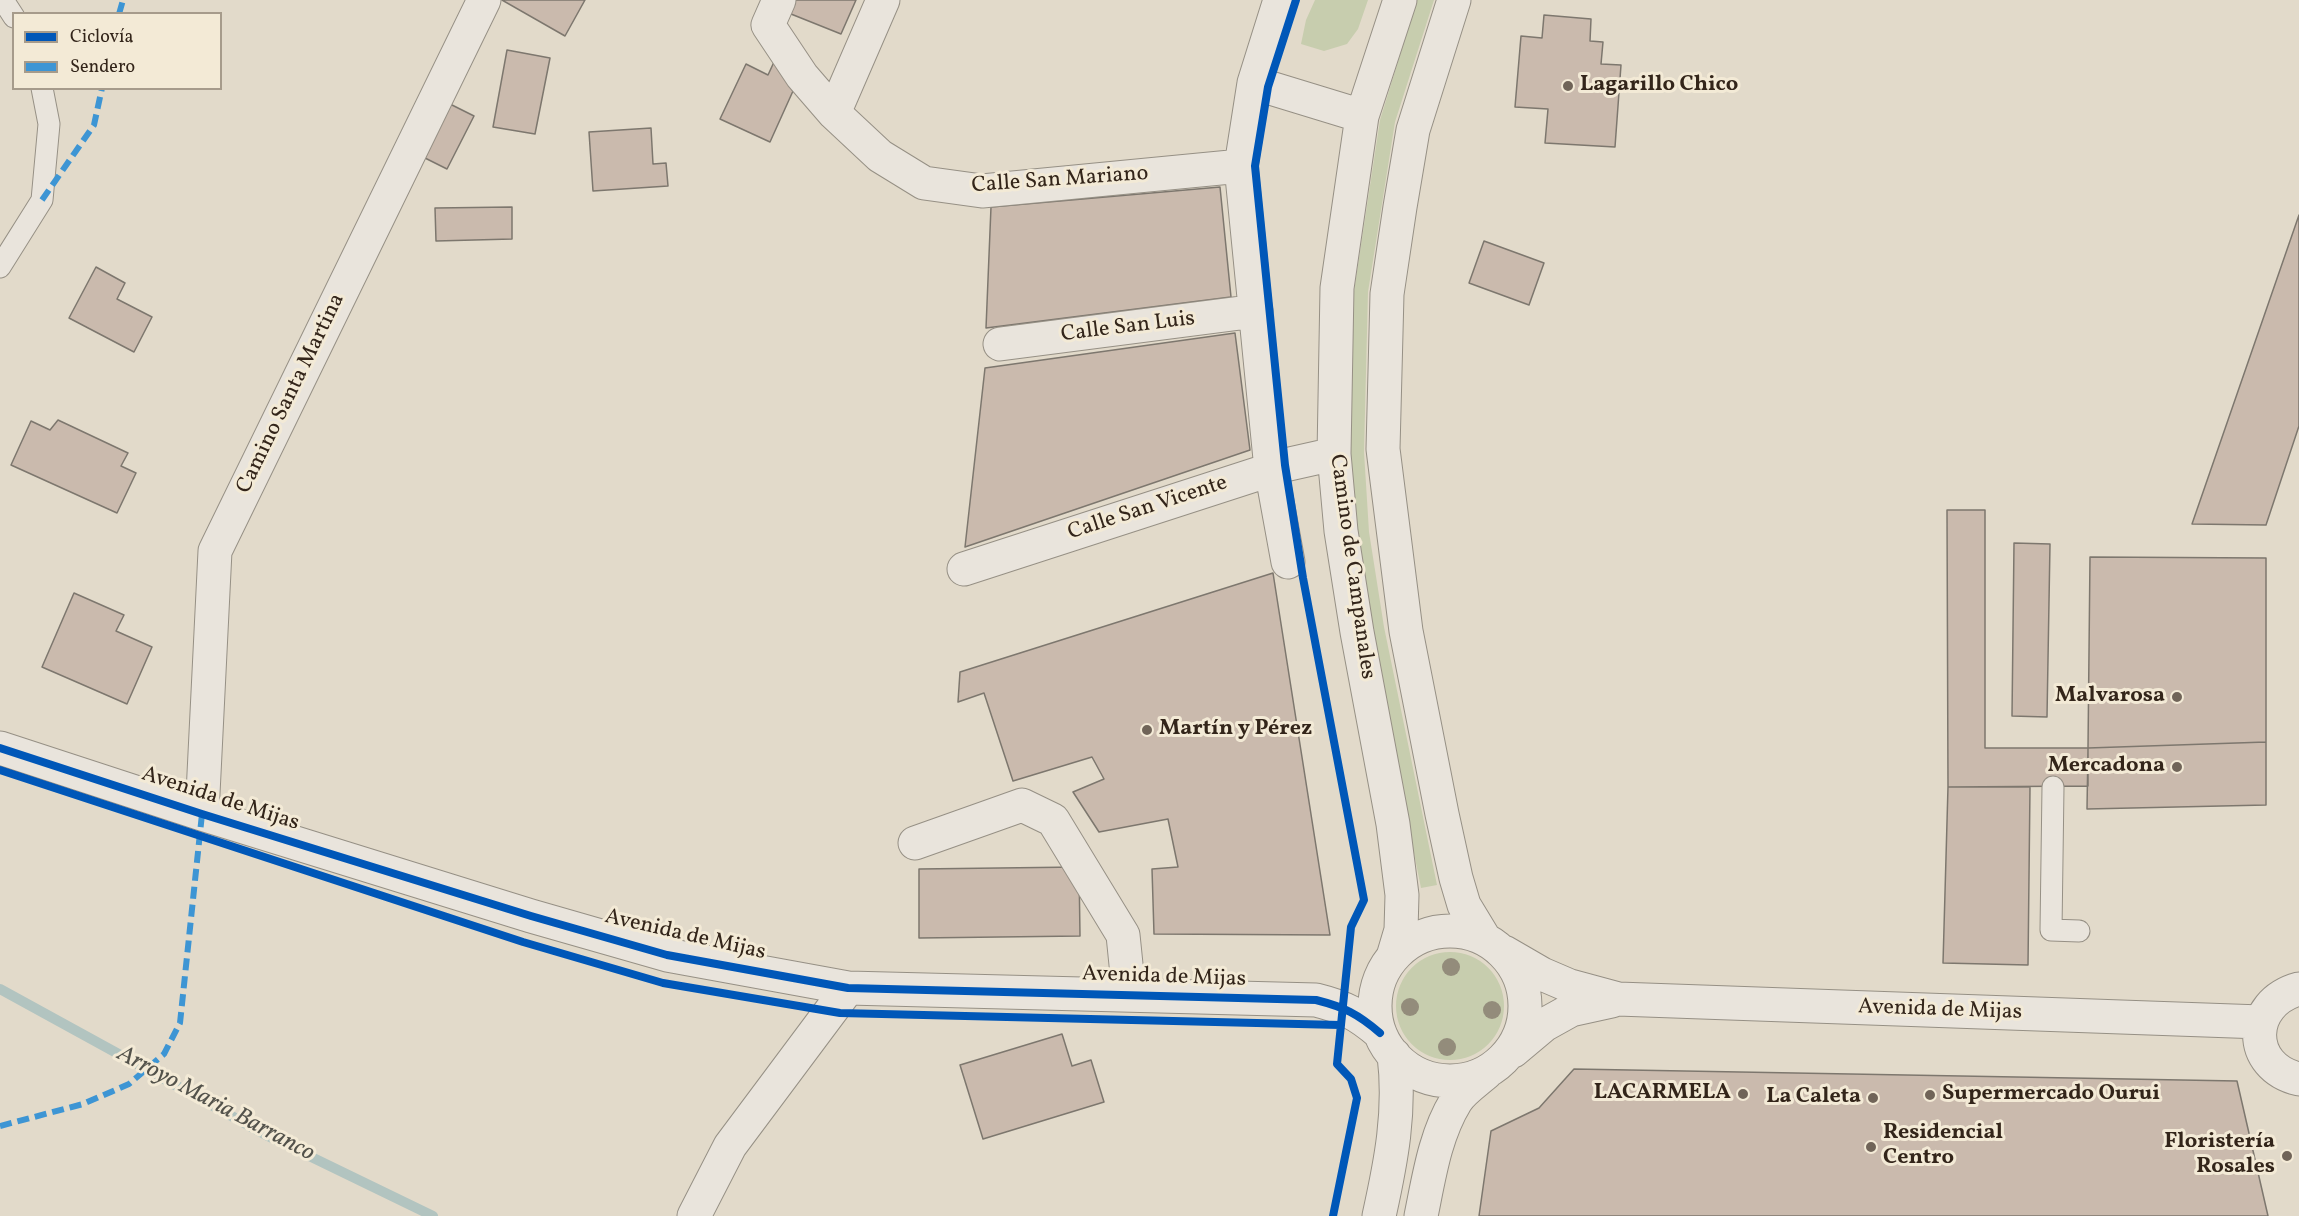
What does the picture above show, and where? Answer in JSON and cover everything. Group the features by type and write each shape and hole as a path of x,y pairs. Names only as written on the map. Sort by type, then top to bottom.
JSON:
{"street":[{"name":"Camino Santa Martina","path":"202,814 215,551 484,0"},
{"path":"834,112 883,0"},
{"path":"1280,0 1254,83 1241,166 1271,469 1288,562"},
{"name":"Camino de Campanales","path":"1390,961 1401,930 1402,896 1393,824 1357,633 1341,531 1334,454 1337,288 1362,116 1400,0"},
{"name":"Camino de Campanales","path":"1454,0 1413,130 1400,207 1387,294 1383,449 1406,631 1456,878 1464,905 1494,945"},
{"name":"Calle San Mariano","path":"773,12 802,76 834,112 879,156 924,183 982,190 1241,166"},
{"path":"1254,83 1362,116"},
{"name":"Calle San Luis","path":"1000,344 1256,311"},
{"name":"Calle San Vicente","path":"964,569 1271,469 1334,454"},
{"name":"Avenida de Mijas","path":"0,748 202,814 531,916 667,955 848,988 1316,1000 1343,1006 1362,1017 1387,1044"},
{"path":"915,843 1022,805 1053,820 1122,935 1129,994"},
{"path":"1379,1216 1393,1152 1398,1084 1387,1044 1375,1014 1376,994 1382,974 1390,961 1412,941 1435,932 1460,930 1494,945 1517,970 1525,992 1526,1015 1519,1037 1497,1064 1462,1080 1439,1080 1416,1073 1387,1044"},
{"name":"Avenida de Mijas","path":"1494,945 1542,974 1570,986 1618,999 2261,1022"},
{"name":"Avenida de Mijas","path":"1316,1000 1345,989 1390,961"},
{"path":"694,1216 730,1146 848,988"},
{"path":"2299,989 2284,994 2272,1003 2261,1022 2261,1045 2266,1058 2274,1068 2285,1075 2299,1079"},
{"name":"Avenida de Mijas","path":"1421,1216 1432,1163 1443,1128 1457,1099 1544,1025 1571,1010 1618,999"}],"lane":[{"path":"3,0 12,13"},
{"path":"0,267 42,200 49,124 42,90"},
{"path":"2054,787 2051,930 2079,931"}],"green space":[{"path":"1315,0 1368,0 1358,29 1347,44 1324,51 1301,44 1306,20"},
{"path":"1417,0 1434,0 1395,122 1368,292 1364,452 1369,532 1384,627 1437,885 1421,888 1369,630 1354,535 1350,452 1354,291 1380,120"},
{"path":"1450,952 1471,956 1488,968 1500,985 1504,1006 1500,1027 1488,1044 1471,1056 1450,1060 1429,1056 1412,1044 1400,1027 1396,1006 1400,985 1412,968 1429,956"}],"building":[{"path":"502,0 585,0 565,36"},
{"path":"790,0 856,0 841,34 786,12"},
{"name":"Lagarillo Chico","path":"1544,15 1591,19 1590,41 1603,42 1601,64 1621,65 1615,147 1545,143 1548,109 1515,107 1521,36 1542,38"},
{"path":"507,50 550,58 535,134 493,127"},
{"path":"774,62 793,91 770,142 720,119 746,64 768,75"},
{"path":"446,102 474,116 447,169 419,155"},
{"path":"651,128 653,164 666,163 668,186 593,191 589,132"},
{"path":"1220,187 1231,297 986,328 991,207"},
{"path":"512,207 512,239 436,241 435,208"},
{"path":"2299,215 2299,426 2266,525 2192,524"},
{"path":"1484,241 1544,263 1529,305 1469,283"},
{"path":"96,267 125,283 117,299 152,317 134,352 69,318"},
{"path":"1235,333 1250,450 965,547 985,368"},
{"path":"58,420 128,453 121,466 136,473 117,513 11,465 31,421 50,430"},
{"path":"1947,510 1985,510 1985,748 2088,748 2088,786 1948,787"},
{"path":"2014,543 2050,544 2047,717 2012,716"},
{"name":"Malvarosa","path":"2090,557 2266,558 2266,742 2088,748"},
{"name":"Martín y Pérez","path":"1273,573 1330,935 1154,934 1152,869 1178,867 1168,819 1099,832 1073,792 1104,779 1092,757 1013,781 984,693 958,702 960,672"},
{"path":"74,593 124,615 116,631 152,647 127,704 42,667"},
{"name":"Mercadona","path":"2266,742 2266,805 2087,809 2088,748"},
{"path":"1948,787 2030,787 2028,965 1943,963"},
{"path":"1079,867 1080,936 919,938 919,869"},
{"path":"1062,1034 1072,1066 1091,1060 1104,1102 983,1139 960,1065"},
{"name":"Residencial Centro","path":"1574,1069 2237,1081 2268,1216 1479,1216 1491,1131 1539,1108"}],"waterway":[{"name":"Arroyo Maria Barranco","path":"0,989 268,1136 433,1216"}],"marked path":[{"path":"120,12 123,0"},
{"path":"42,200 94,125 102,90"},
{"path":"0,1126 83,1104 129,1084 164,1054 180,1023 202,814"}],"cycle path":[{"path":"1296,0 1268,87 1255,166 1285,465 1303,578 1364,900 1351,927 1337,1064 1351,1079 1357,1098 1333,1216"},
{"path":"0,748 202,814 531,916 667,955 848,988 1316,1000 1350,1012 1380,1033"},
{"path":"0,770 523,942 663,983 840,1013 1340,1025"}],"place":[{"name":"Lagarillo Chico","path":"1568,86"},
{"name":"Malvarosa","path":"2177,697"},
{"name":"Martín y Pérez","path":"1147,730"},
{"name":"Mercadona","path":"2177,767"},
{"name":"LACARMELA","path":"1743,1094"},
{"name":"Supermercado Ourui","path":"1930,1095"},
{"name":"La Caleta","path":"1873,1098"},
{"name":"Residencial Centro","path":"1871,1147"},
{"name":"Floristería Rosales","path":"2287,1156"}]}
